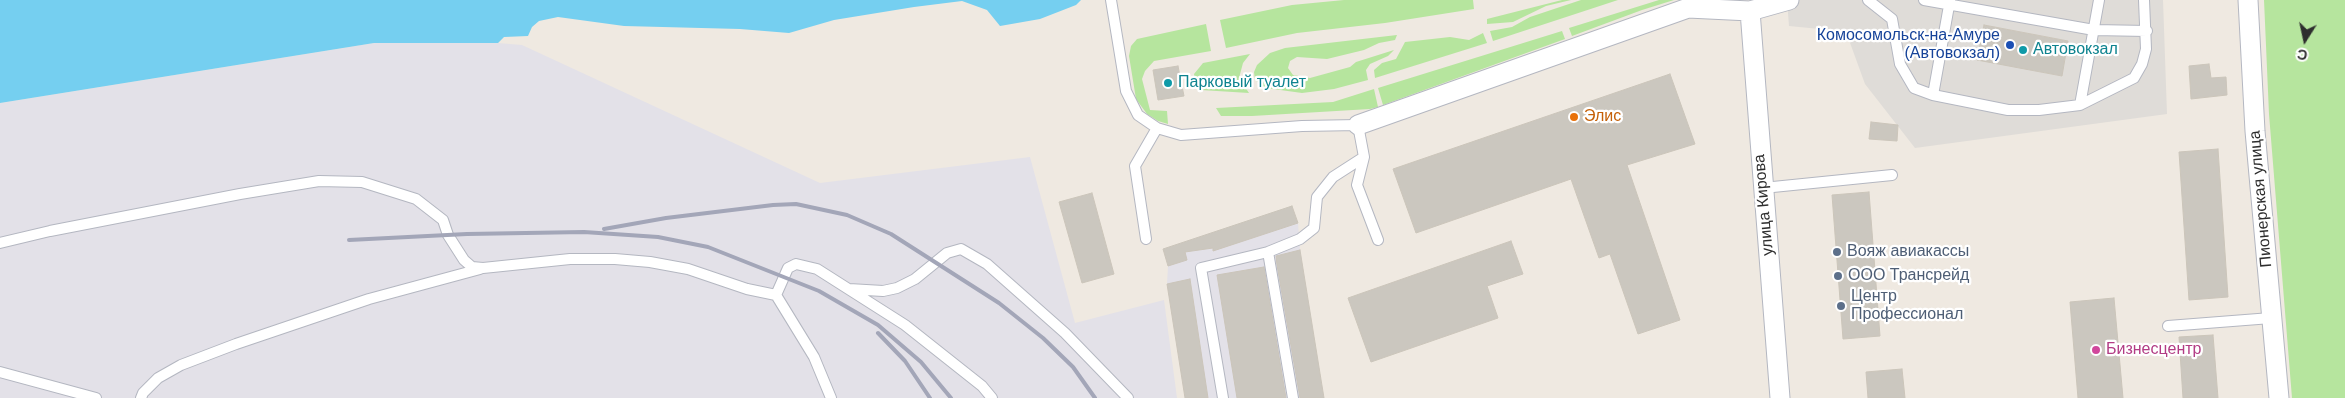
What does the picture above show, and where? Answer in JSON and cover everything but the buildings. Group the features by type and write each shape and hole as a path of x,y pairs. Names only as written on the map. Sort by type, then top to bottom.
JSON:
{"street":[{"path":"1358,124 1688,8 1750,11 1789,0"},
{"name":"Пионерская улица","path":"2248,0 2255,131 2270,318 2279,398"},
{"name":"улица Кирова","path":"1750,11 1780,398"}],"lane":[{"path":"1111,0 1126,91 1138,115 1157,128 1181,135 1358,124 1364,157 1357,185 1378,240"},
{"path":"1868,0 1892,19 1900,64 1914,88 1933,95 2008,110 2039,110 2080,105 2134,78 2142,64 2146,48 2147,31 2144,0"},
{"path":"1924,0 1950,3 2094,30 2147,31"},
{"path":"2080,105 2099,0"},
{"path":"1933,95 1950,3"},
{"path":"1146,239 1135,166 1157,128"},
{"path":"1223,398 1201,268 1268,252 1300,239 1314,228 1317,197 1333,177 1364,157"},
{"path":"1763,188 1892,175"},
{"path":"0,243 50,231 240,194 319,181 362,182 416,199 443,220 448,235 464,260 472,267 483,268"},
{"path":"848,288 882,291 897,288 915,279 947,252 960,249 987,264 1058,327 1128,398"},
{"path":"1268,252 1293,398"},
{"path":"141,398 143,393 158,378 182,365 369,298 483,268 570,259 615,258 688,269 737,287 776,295 814,357 831,398"},
{"path":"776,295 788,268 796,264 817,269 905,325 982,386 992,398"},
{"path":"2168,326 2270,318"},
{"path":"0,372 96,398"}],"shaded area":[{"path":"1787,0 2163,0 2167,114 1915,148 1865,84 1849,40 1840,31 1789,26","holes":["1984,25 2068,41 2061,76 1978,59"]},
{"path":"374,43 522,45 820,183 1030,157 1075,323 1164,300 1177,398 0,398 0,103"},
{"path":"1292,206 1298,223 1300,250 1324,398 1185,398 1167,284 1168,266 1163,249"}],"green space":[{"path":"1344,0 1473,0 1474,9 1385,23 1297,33 1226,48 1220,20 1292,5"},
{"path":"1562,0 1571,0 1546,6 1513,22 1487,24 1487,19"},
{"path":"1581,0 1618,0 1493,41 1490,31 1512,27 1530,17"},
{"path":"1659,0 1674,0 1572,36 1569,28"},
{"path":"2264,0 2345,0 2345,398 2292,398 2269,114"},
{"path":"1206,24 1211,51 1154,61 1145,71 1142,79 1150,110 1167,111 1168,124 1158,121 1147,114 1136,99 1129,56 1131,46 1137,39"},
{"path":"1562,31 1565,39 1383,105 1378,88"},
{"path":"1483,33 1487,43 1375,78 1374,70 1382,63 1396,59 1405,42 1450,37 1469,40"},
{"path":"1397,35 1395,40 1327,59 1297,57 1290,61 1288,68 1293,75 1310,78 1350,67 1356,62 1394,50 1388,56 1370,64 1366,70 1368,80 1334,89 1302,93 1266,88 1255,80 1254,72 1257,65 1270,53 1285,48"},
{"path":"1250,54 1243,63 1239,78 1249,93 1201,90 1195,82 1194,74 1203,63"},
{"path":"1374,89 1378,107 1370,109 1221,116 1216,108 1333,102"}],"water":[{"path":"0,0 1081,0 1076,5 1040,19 1000,26 987,10 962,1 834,20 789,33 740,29 624,26 558,17 539,21 532,27 528,36 504,37 498,43 374,43 0,103"}],"railway":[{"path":"604,229 666,218 773,205 796,204 847,215 891,234 999,303 1043,338 1073,367 1095,398"},
{"path":"349,240 467,234 584,232 658,237 708,247 819,291 878,325 921,362 951,398"},
{"path":"878,333 905,361 930,398"}],"place":[{"name":"Комосомольск-на-Амуре (Автовокзал)","path":"2010,45"},
{"name":"Автовокзал","path":"2023,50"},
{"name":"Парковый туалет","path":"1168,83"},
{"name":"Элис","path":"1574,117"},
{"name":"Вояж авиакассы","path":"1837,252"},
{"name":"ООО Трансрейд","path":"1838,276"},
{"name":"Центр Профессионал","path":"1841,306"},
{"name":"Бизнесцентр","path":"2096,350"}]}
